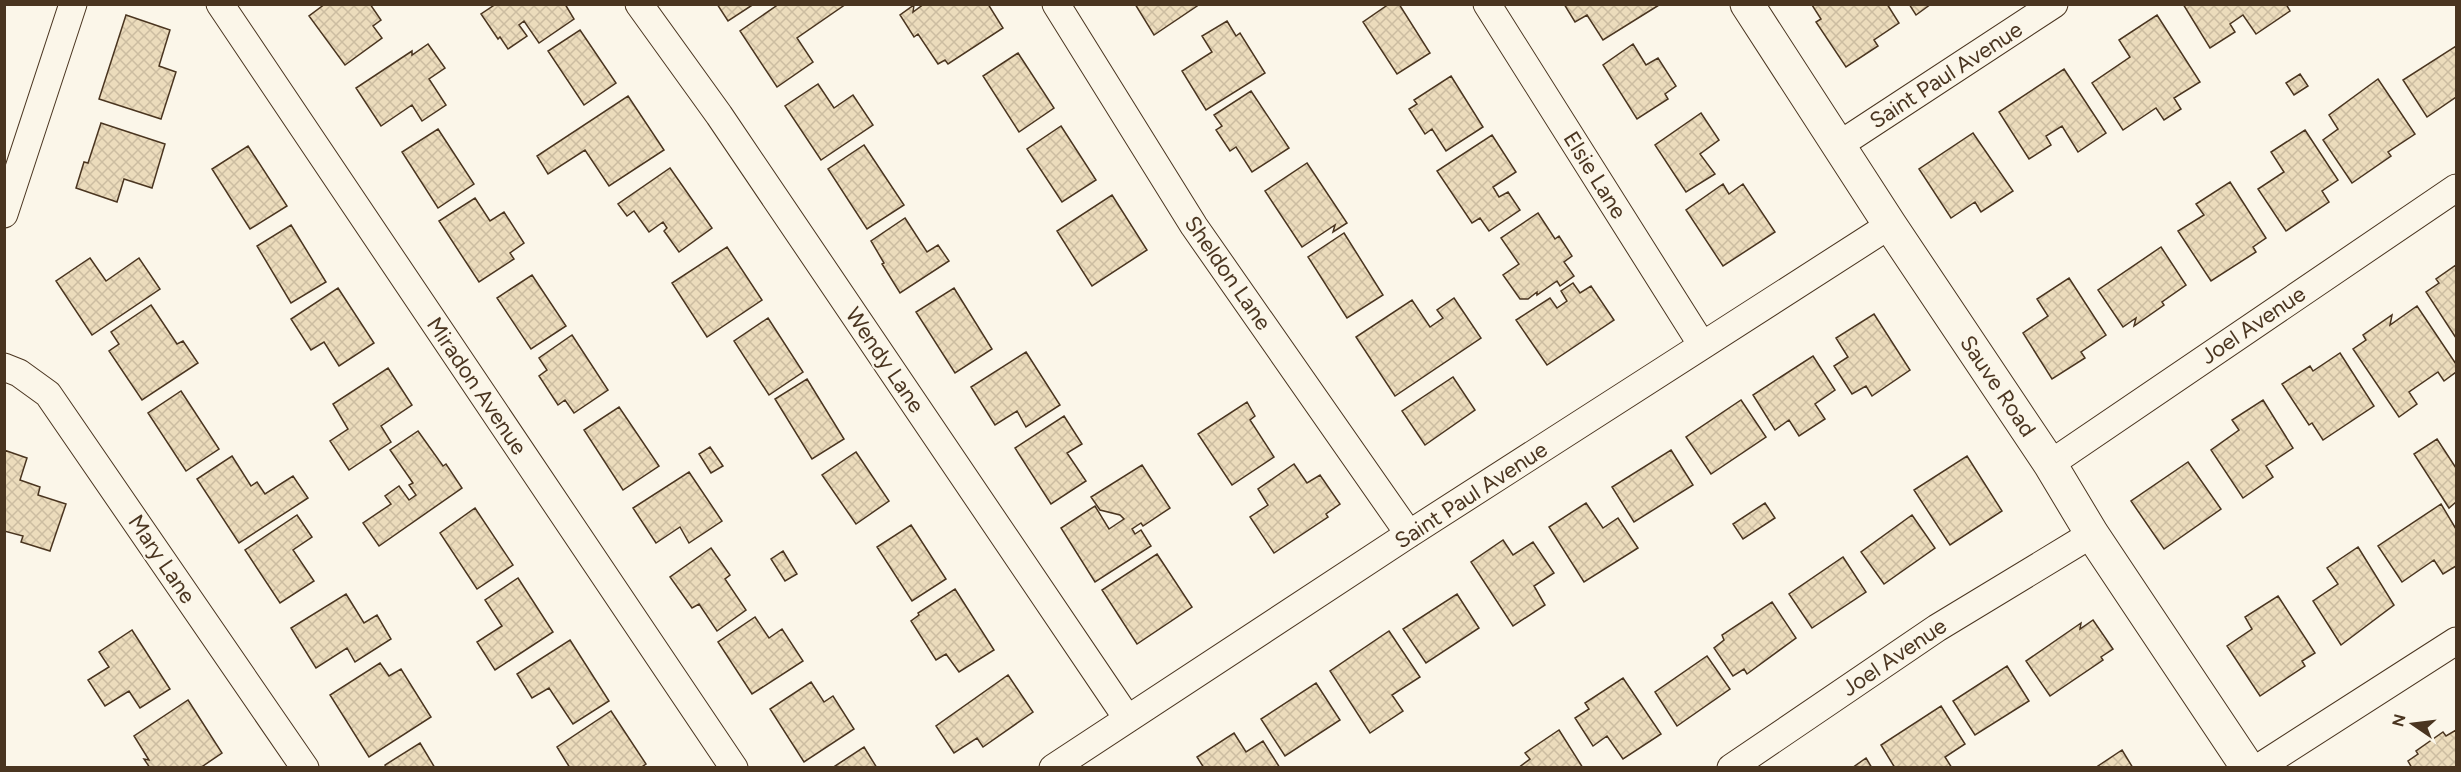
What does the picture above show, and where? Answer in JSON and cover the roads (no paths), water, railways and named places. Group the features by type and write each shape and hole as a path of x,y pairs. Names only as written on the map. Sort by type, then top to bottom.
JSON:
{"street":[{"path":"4,214 73,4"},
{"name":"Miradon Avenue","path":"220,4 734,768"},
{"name":"Wendy Lane","path":"639,4 719,115 1127,718"},
{"name":"Sheldon Lane","path":"1056,4 1194,226 1409,534"},
{"name":"Elsie Lane","path":"1487,4 1702,345"},
{"name":"Sauve Road","path":"1747,4 1890,225 2050,464 2092,534 2248,768"},
{"name":"Saint Paul Avenue","path":"1839,145 2054,4"},
{"name":"Joel Avenue","path":"2050,464 2457,188"},
{"name":"Saint Paul Avenue","path":"1053,768 1409,534 1890,225"},
{"name":"Mary Lane","path":"4,367 19,373 48,394 305,768"},
{"name":"Joel Avenue","path":"1731,768 1937,628 2092,534"},
{"path":"2258,768 2457,640"}]}
